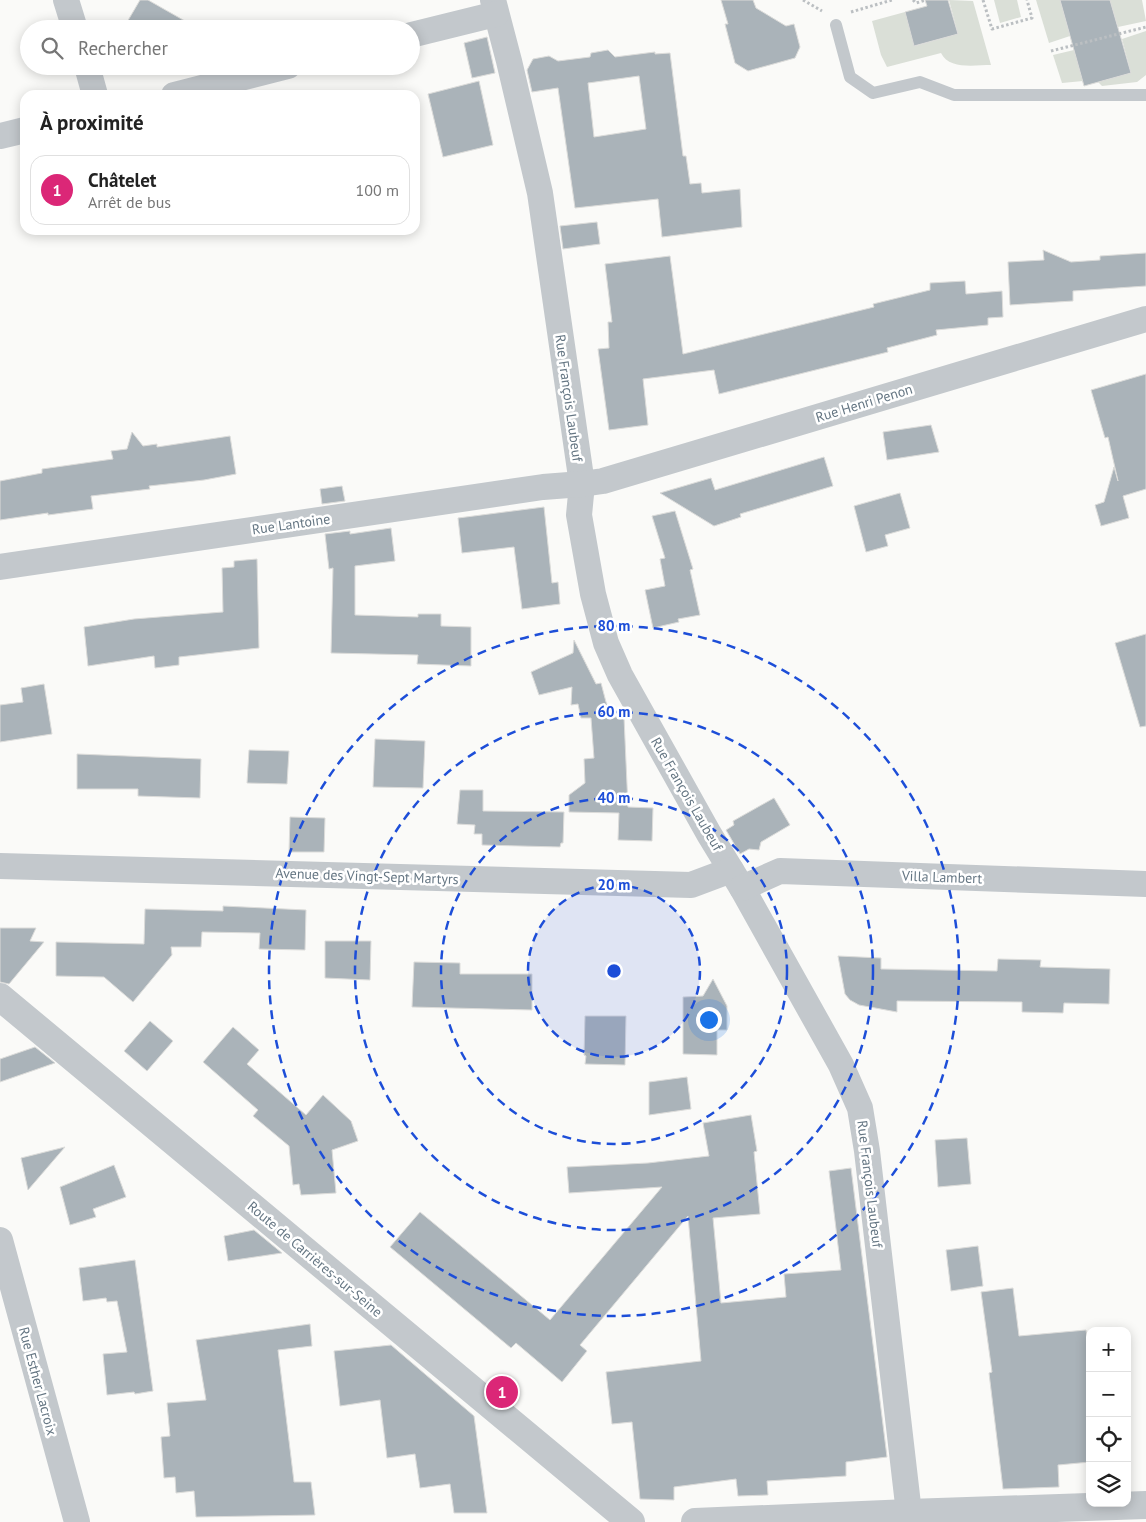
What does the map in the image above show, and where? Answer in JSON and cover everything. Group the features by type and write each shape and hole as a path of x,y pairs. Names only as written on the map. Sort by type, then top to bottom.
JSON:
{"street":[{"path":"66,0 72,20"},
{"path":"420,32 494,7"},
{"name":"Rue François Laubeuf","path":"494,7 509,61 540,193 582,484 580,515 593,594 606,643 620,675 649,729 841,1065 860,1108 867,1152 909,1513"},
{"path":"89,75 93,90"},
{"path":"194,90 253,75"},
{"path":"0,136 20,131"},
{"name":"Rue Henri Penon","path":"582,484 603,481 1146,319"},
{"name":"Rue Lantoine","path":"0,567 533,489 582,484"},
{"name":"Avenue des Vingt-Sept Martyrs","path":"0,866 691,885 736,879"},
{"name":"Villa Lambert","path":"736,879 780,871 1146,884"},
{"name":"Route de Carrières-sur-Seine","path":"0,997 631,1522"},
{"name":"Rue Esther Lacroix","path":"0,1240 77,1522"},
{"path":"695,1522 1146,1505"}],"lane":[{"path":"835,21 850,77 873,93 920,82 954,95 1146,95"}],"path":[{"path":"802,0 835,21 892,0"},
{"path":"913,0 916,3 926,0"},
{"path":"983,0 992,29 1032,18 1027,0"},
{"path":"1051,51 1146,27"}],"shaded area":[{"path":"949,0 973,1 991,65 970,66 956,64 950,62 941,53 887,67 881,55 872,21 905,12 915,46 958,34"},
{"path":"994,0 1017,0 1021,17 1000,23"},
{"path":"1036,0 1060,0 1070,36 1049,43"},
{"path":"1110,0 1142,0 1146,21 1118,27"},
{"path":"1146,31 1146,75 1137,82 1102,86 1098,82 1131,73 1122,39"},
{"path":"1074,50 1083,81 1062,83 1053,55"}],"building":[{"path":"140,0 148,0 183,20 128,20"},
{"path":"721,0 753,0 756,8 786,26 794,24 800,47 795,58 748,71 735,63 725,24 728,24"},
{"path":"925,0 948,0 958,34 914,46 905,12 927,6"},
{"path":"1060,0 1110,0 1131,73 1084,86"},
{"path":"487,37 495,73 472,78 464,43"},
{"path":"608,50 615,57 655,52 655,54 670,53 683,156 686,156 690,184 701,183 702,193 740,189 742,227 662,237 658,199 575,208 558,88 532,92 527,70 533,59 549,56 558,61 590,57 591,53","holes":["639,76 646,129 594,137 588,83"]},
{"path":"479,81 493,145 443,157 428,94"},
{"path":"597,222 600,244 563,249 560,226"},
{"path":"1043,250 1071,262 1100,260 1100,256 1146,253 1146,286 1073,291 1073,301 1010,305 1008,262 1044,260"},
{"path":"670,256 683,354 874,307 873,304 930,290 930,283 965,281 966,294 1002,291 1003,317 988,318 988,325 936,330 937,335 887,348 888,352 719,394 714,370 643,379 648,425 609,430 598,349 609,348 608,322 612,322 605,264"},
{"path":"1146,374 1146,489 1123,496 1129,518 1101,526 1095,505 1104,502 1114,467 1118,481 1108,437 1105,438 1091,390"},
{"path":"931,425 939,452 887,460 883,432"},
{"path":"132,432 143,446 157,444 157,447 230,436 236,474 204,480 149,486 150,489 91,496 93,509 0,520 0,481 42,473 42,469 113,459 111,451 127,449"},
{"path":"824,457 833,486 740,514 741,517 714,526 660,493 711,478 715,490"},
{"path":"342,486 345,501 322,504 320,489"},
{"path":"900,493 910,528 885,535 888,546 866,552 854,506"},
{"path":"544,507 552,583 558,582 560,604 522,609 514,547 462,553 458,518"},
{"path":"675,511 693,569 690,570 700,615 678,619 679,622 653,628 645,590 665,586 660,559 665,558 652,516"},
{"path":"391,528 395,561 355,566 355,615 418,617 418,614 441,614 441,626 471,627 471,666 417,664 418,655 331,653 333,568 329,569 325,534 350,531 350,534"},
{"path":"257,559 259,648 179,657 179,665 155,668 154,656 88,666 84,627 134,619 223,612 222,568 234,567 234,561"},
{"path":"1146,634 1146,726 1140,727 1115,643"},
{"path":"574,640 596,684 601,683 606,702 613,717 624,717 628,807 653,808 652,841 618,840 619,813 569,812 569,795 585,783 584,759 594,758 591,718 581,718 578,704 571,705 572,687 539,695 531,672 573,653"},
{"path":"44,684 52,734 0,742 0,705 23,702 21,688"},
{"path":"375,739 425,741 423,788 373,787"},
{"path":"249,750 289,751 287,784 247,783"},
{"path":"77,754 201,759 200,798 138,796 138,789 77,789"},
{"path":"460,790 483,790 483,811 564,812 563,843 561,843 560,847 482,845 482,834 474,834 475,825 457,824"},
{"path":"774,798 790,825 761,842 759,850 749,849 740,854 726,830 734,825 733,821"},
{"path":"290,817 325,818 324,852 289,852"},
{"path":"223,906 306,910 305,950 259,949 260,933 202,932 201,947 171,947 172,955 133,1002 104,977 56,976 56,942 144,944 145,909 223,911"},
{"path":"0,928 36,928 30,941 44,942 9,984 0,982"},
{"path":"325,941 371,941 370,980 325,978"},
{"path":"838,956 881,958 881,969 997,971 998,959 1041,960 1040,967 1110,969 1109,1004 1064,1003 1063,1013 1022,1012 1022,1002 897,1001 897,1012 859,1005 850,1000 845,994"},
{"path":"414,962 460,963 460,974 532,974 532,1010 412,1007"},
{"path":"713,979 727,1006 727,1030 717,1030 717,1055 683,1054 683,997 703,996"},
{"path":"585,1016 626,1016 625,1065 585,1064"},
{"path":"150,1021 173,1041 147,1071 124,1051"},
{"path":"233,1027 259,1050 247,1064 306,1115 323,1095 351,1121 358,1141 332,1150 336,1193 301,1195 299,1184 293,1185 289,1146 253,1116 258,1110 203,1062"},
{"path":"35,1047 55,1063 0,1082 0,1059"},
{"path":"687,1077 691,1109 649,1115 649,1082"},
{"path":"751,1115 757,1151 754,1152 760,1214 713,1218 721,1303 786,1297 784,1274 841,1270 829,1171 851,1168 887,1457 846,1462 846,1476 767,1481 768,1495 738,1496 736,1479 674,1487 674,1500 640,1499 632,1422 612,1424 606,1372 701,1361 688,1216 580,1345 587,1351 562,1382 516,1343 511,1348 390,1247 420,1212 550,1320 662,1187 569,1193 567,1167 648,1163 709,1156 703,1123"},
{"path":"967,1138 971,1184 938,1187 935,1140"},
{"path":"65,1147 28,1190 21,1158"},
{"path":"114,1165 126,1197 93,1209 96,1217 70,1225 60,1187"},
{"path":"254,1230 282,1253 228,1261 224,1236"},
{"path":"978,1246 983,1286 951,1291 946,1250"},
{"path":"135,1260 153,1391 107,1395 103,1354 127,1352 117,1301 107,1302 106,1298 83,1301 79,1268"},
{"path":"1013,1288 1019,1336 1086,1330 1086,1462 1058,1465 1059,1487 1003,1489 989,1373 992,1372 981,1292"},
{"path":"310,1324 312,1346 278,1350 294,1482 311,1482 315,1515 196,1517 194,1491 176,1493 175,1477 164,1478 161,1437 170,1436 167,1403 206,1400 196,1340"},
{"path":"391,1345 474,1416 487,1513 454,1513 450,1484 420,1488 415,1454 387,1458 380,1400 340,1406 334,1351"}],"place":[{"name":"Châtelet","path":"502,1392"}]}
